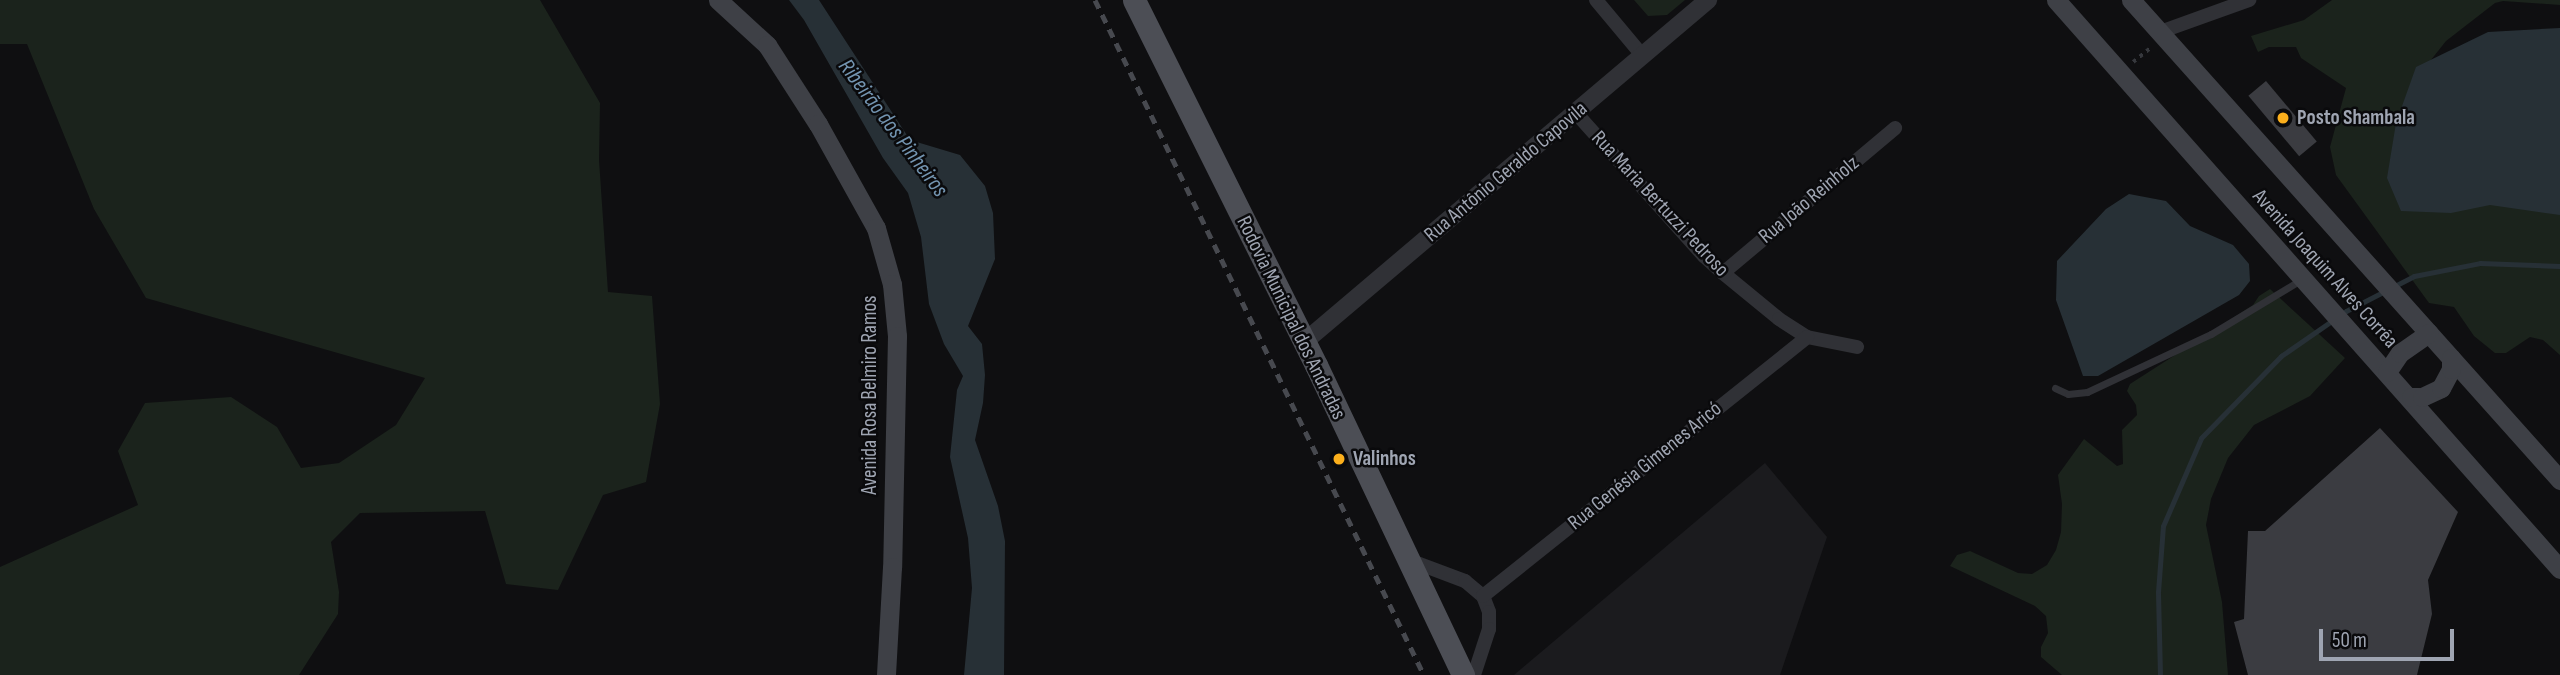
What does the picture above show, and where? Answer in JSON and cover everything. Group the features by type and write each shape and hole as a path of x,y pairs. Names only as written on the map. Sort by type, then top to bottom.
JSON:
{"main road":[{"name":"Avenida Rosa Belmiro Ramos","path":"718,0 767,45 818,124 876,229 892,284 897,336 892,567 886,675"},
{"name":"Rodovia Municipal dos Andradas","path":"1133,0 1374,485 1406,559 1463,675"},
{"name":"Avenida Joaquim Alves Corrêa","path":"2056,0 2302,279 2411,397 2560,569"},
{"name":"Avenida Joaquim Alves Corrêa","path":"2131,0 2560,480"},
{"path":"2387,372 2400,353 2428,333"},
{"path":"2411,397 2422,397 2441,388 2451,369 2452,358"}],"street":[{"path":"1596,0 1642,55"},
{"name":"Rua Antônio Geraldo Capovila","path":"1303,343 1708,0"},
{"path":"2163,34 2249,0"},
{"name":"Rua Maria Bertuzzi Pedroso","path":"1576,113 1704,256 1723,273 1807,337 1857,347"},
{"name":"Rua João Reinholz","path":"1723,273 1895,128"},
{"name":"Rua Genésia Gimenes Aricó","path":"1483,596 1807,337"},
{"path":"1406,559 1465,581 1483,596 1489,612 1489,629 1474,675"}],"lane":[{"path":"2055,388 2068,394 2087,392 2211,334 2302,279"}],"path":[{"path":"2120,72 2163,34"}],"shaded area":[{"path":"0,0 540,0 600,103 599,160 608,292 652,296 660,404 646,482 603,495 558,590 506,584 485,511 360,513 331,542 339,592 338,614 299,675 0,675 0,567 138,505 118,451 145,403 231,397 277,427 301,468 339,463 396,425 425,378 146,298 94,209 27,44 0,44"},
{"path":"1634,0 1685,0 1667,15 1648,16"},
{"path":"2332,0 2560,0 2560,5 2503,1 2495,3 2446,41 2423,70 2560,200 2560,355 2543,340 2530,337 2506,353 2495,353 2474,336 2454,307 2429,303 2336,175 2330,147 2346,88 2301,58 2296,47 2269,47 2258,52 2251,36 2304,20"},
{"path":"2270,289 2345,358 2310,396 2254,425 2228,458 2211,499 2206,525 2222,602 2228,675 2062,675 2041,657 2041,647 2048,633 2046,616 2035,606 1950,566 1957,555 1970,551 2018,573 2032,574 2047,565 2056,550 2061,532 2062,504 2058,475 2084,439 2117,466 2123,464 2122,430 2137,415 2136,405 2127,391 2130,384 2253,305 2259,296"},
{"path":"1765,463 1827,537 1780,675 1514,675"}],"water":[{"name":"Ribeirão dos Pinheiros","path":"789,0 819,0 910,140 960,155 985,186 993,213 995,259 968,326 982,344 985,375 983,403 975,440 998,506 1005,541 1004,675 964,675 972,588 968,538 950,457 957,390 963,376 944,344 929,304 921,237 908,193 883,158 804,20"},
{"path":"2560,28 2560,215 2490,205 2451,213 2401,211 2387,178 2396,123 2416,67 2488,32"},
{"path":"2129,194 2166,201 2190,226 2233,245 2249,264 2250,281 2239,295 2098,376 2083,376 2056,300 2057,261 2106,209"}],"building":[{"name":"Posto Shambala","path":"2266,81 2317,142 2299,156 2248,96"},
{"path":"2380,428 2458,512 2428,580 2432,614 2417,675 2248,675 2234,622 2244,619 2248,531 2265,531"}],"waterway":[{"path":"2160,675 2158,592 2163,526 2201,438 2281,356 2346,311 2414,276 2480,263 2560,266"}],"railway":[{"path":"1095,0 1424,675"}],"place":[{"name":"Posto Shambala","path":"2283,118"},
{"name":"Valinhos","path":"1339,459"}]}
